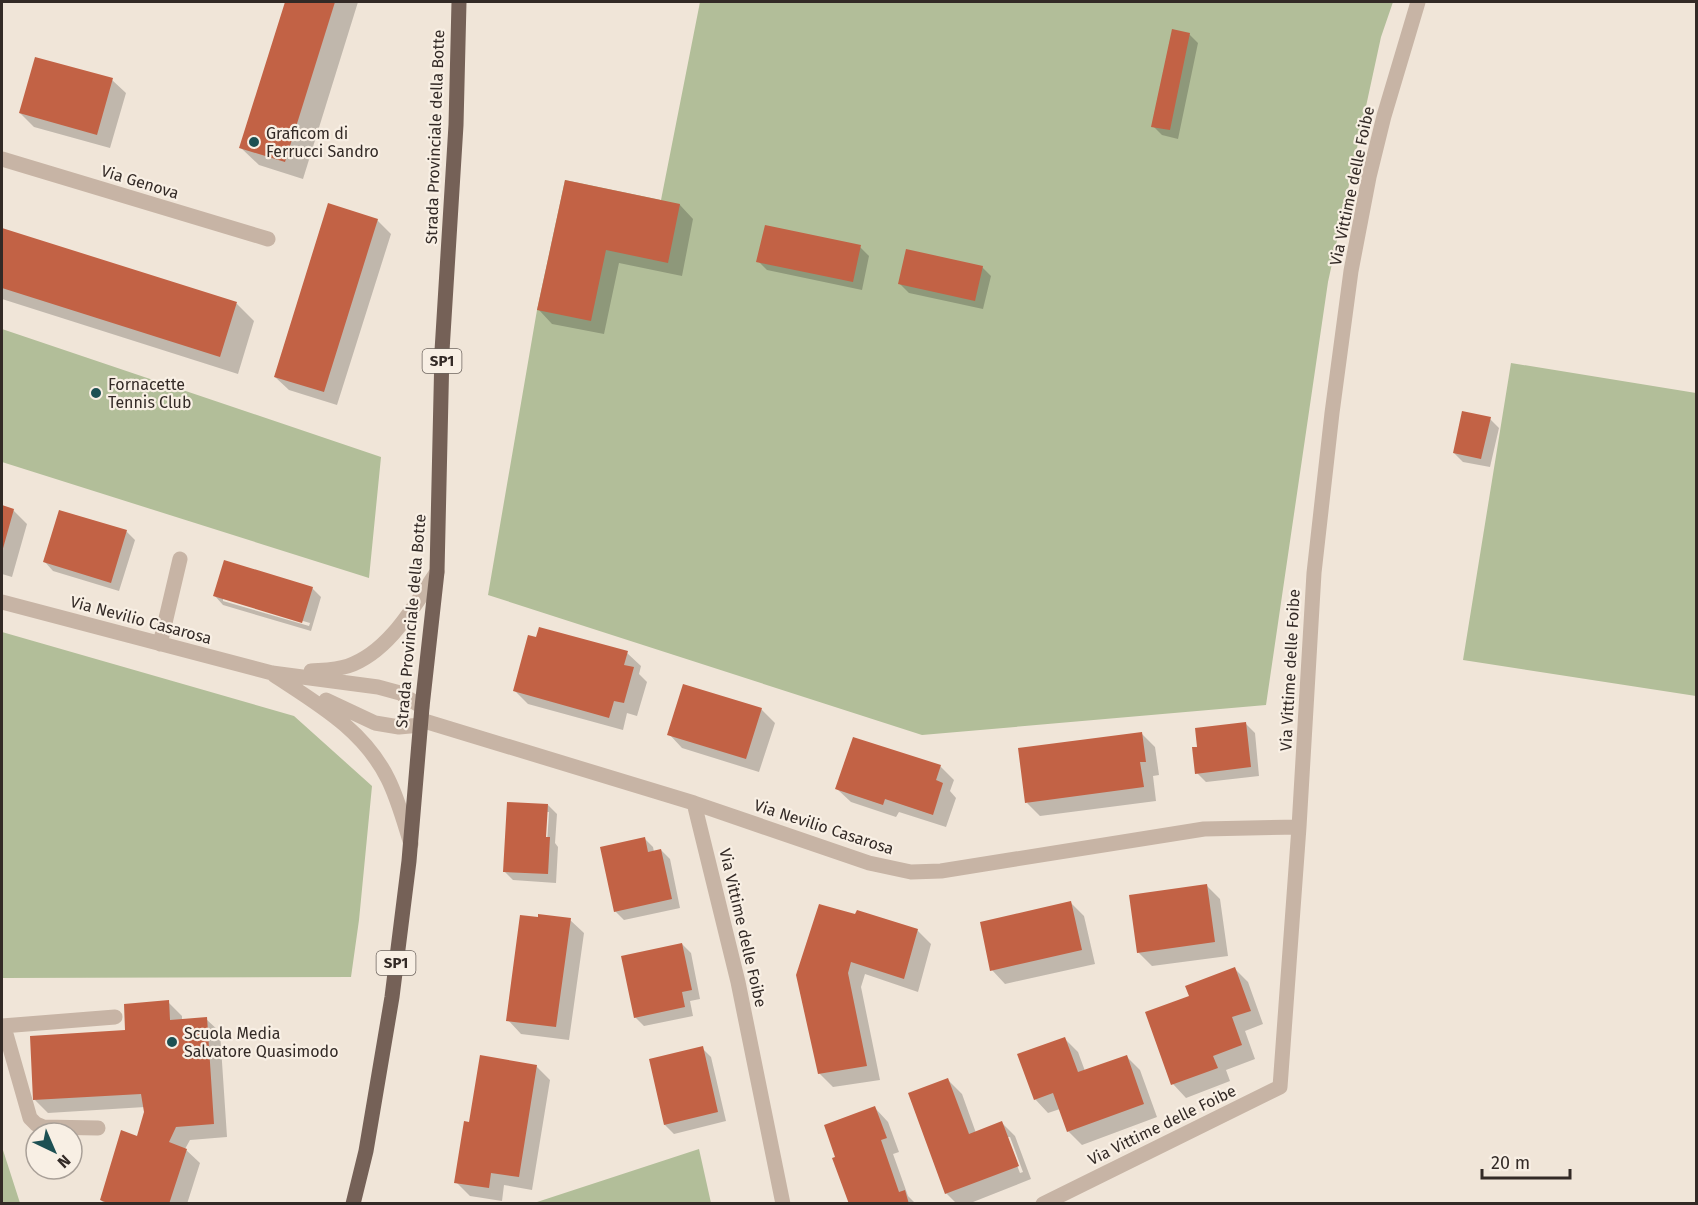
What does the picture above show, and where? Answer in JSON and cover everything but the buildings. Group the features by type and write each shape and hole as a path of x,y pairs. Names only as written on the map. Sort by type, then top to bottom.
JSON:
{"main road":[{"name":"Strada Provinciale della Botte","path":"353,1203 366,1151 392,998 411,844 436,572 442,351 456,125 459,2"}],"street":[{"name":"Via Vittime delle Foibe","path":"1044,1203 1280,1087 1314,573 1332,413 1351,271 1370,177 1384,116 1418,2"},
{"name":"Via Genova","path":"2,159 268,240"},
{"path":"160,644 180,559"},
{"name":"Via Nevilio Casarosa","path":"272,673 346,667 370,655 409,613 436,572"},
{"name":"Via Nevilio Casarosa","path":"2,602 272,673 378,687 400,693 421,718 694,803 869,863 910,872 941,872 1204,829 1299,827"},
{"name":"Via Nevilio Casarosa","path":"272,673 375,723 399,727 421,718"},
{"name":"Via Nevilio Casarosa","path":"272,673 338,717 366,746 388,777 411,844"},
{"name":"Via Vittime delle Foibe","path":"694,803 738,982 783,1203"},
{"path":"98,1128 43,1127 30,1118 3,1026 115,1017"}],"green space":[{"path":"700,2 1393,2 1381,37 1328,282 1266,705 922,735 488,595 537,310 565,180 661,200"},
{"name":"Fornacette Tennis Club","path":"2,329 381,457 369,578 2,462"},
{"path":"1511,363 1696,393 1696,696 1463,660"},
{"path":"2,632 294,716 372,786 351,977 2,978"},
{"path":"2,1147 20,1203 2,1203"},
{"path":"699,1149 711,1203 534,1203"}],"place":[{"name":"Graficom di Ferrucci Sandro","path":"254,142"},
{"name":"Fornacette Tennis Club","path":"96,393"},
{"name":"Scuola Media Salvatore Quasimodo","path":"172,1042"}]}
